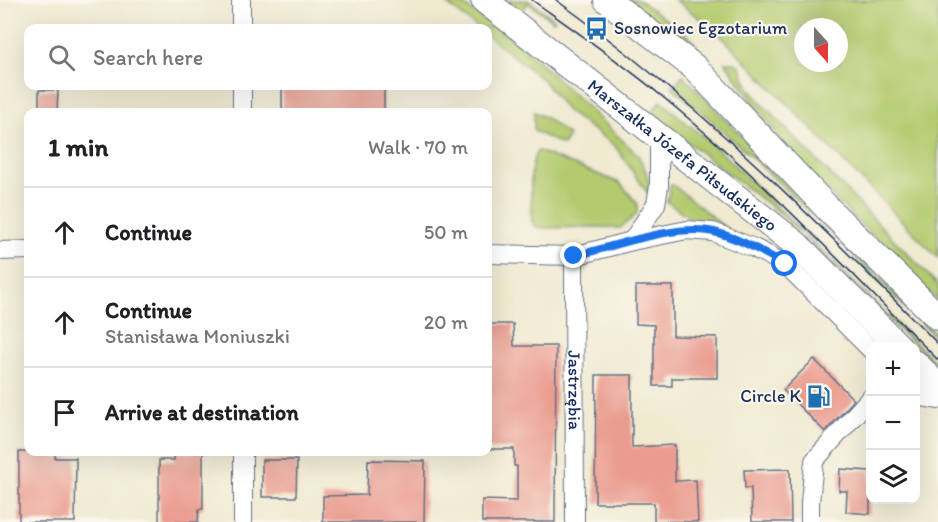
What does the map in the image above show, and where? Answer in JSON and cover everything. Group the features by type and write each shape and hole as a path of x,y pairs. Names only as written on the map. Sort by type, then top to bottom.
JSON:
{"main road":[{"name":"Marszałka Józefa Piłsudskiego","path":"484,0 796,244 894,342"},
{"path":"607,0 694,67 834,215 938,317"},
{"path":"920,369 938,387"}],"street":[{"path":"241,0 241,24"},
{"path":"242,90 242,108"},
{"path":"632,241 656,204 659,186 659,136"},
{"path":"492,254 574,256 687,230 713,232 754,248 785,264 866,345"},
{"path":"0,250 24,250"},
{"name":"Jastrzębia","path":"574,256 575,522"},
{"path":"920,397 938,400"},
{"path":"810,522 814,461 866,402"},
{"path":"243,456 243,522"}],"green space":[{"path":"442,0 455,0 492,24 473,24"},
{"path":"503,0 528,0 555,19 553,21 528,3 520,14"},
{"path":"627,0 639,0 690,37 702,54 699,56"},
{"path":"675,0 938,0 938,258 713,28"},
{"path":"492,24 516,40 638,155 648,179 649,195 615,146 567,111 543,80 492,39"},
{"path":"725,62 732,62 741,68 749,87 763,105 938,285 938,301 782,143"},
{"path":"683,75 803,201 938,336 938,340 775,179 672,87"},
{"path":"661,101 720,151 915,342 911,342 783,216 650,113"},
{"path":"534,112 546,118 569,136 563,145 534,131"},
{"path":"538,151 620,183 637,203 637,214 620,228 537,228 532,222 531,184 532,164"},
{"path":"673,185 726,228 696,222 667,202 670,186"},
{"path":"920,346 938,364 938,368 920,350"}],"building":[{"path":"39,90 58,90 57,108 39,108"},
{"path":"282,90 384,90 384,108 282,108"},
{"path":"636,286 673,286 673,336 717,337 717,378 672,378 672,386 654,386 654,325 636,324"},
{"path":"492,324 513,324 514,346 556,346 555,522 482,522 482,500 517,501 517,466 514,466 514,449 492,449"},
{"name":"Circle K","path":"814,359 854,400 825,432 783,390"},
{"path":"596,375 632,375 632,447 675,445 675,481 696,480 698,522 654,521 654,503 595,503"},
{"path":"19,452 24,452 24,456 76,458 75,522 19,522"},
{"path":"174,456 203,456 203,509 199,509 198,522 159,522 159,460 174,460"},
{"path":"262,460 297,460 296,497 262,497"},
{"path":"368,460 425,461 424,522 323,522 323,496 367,495"},
{"path":"790,469 791,522 752,522 751,488 745,488 744,470"},
{"path":"840,469 866,471 866,504 870,504 870,514 846,512 847,491 839,491"}],"tram line":[{"path":"532,0 632,72 736,160 938,360"},
{"path":"556,0 658,79 755,164 938,344"}],"place":[{"name":"Sosnowiec Egzotarium","path":"596,28"},
{"name":"Circle K","path":"819,396"}],"route":[{"path":"574,256 632,241 687,230 701,230 725,236 785,264"}]}
